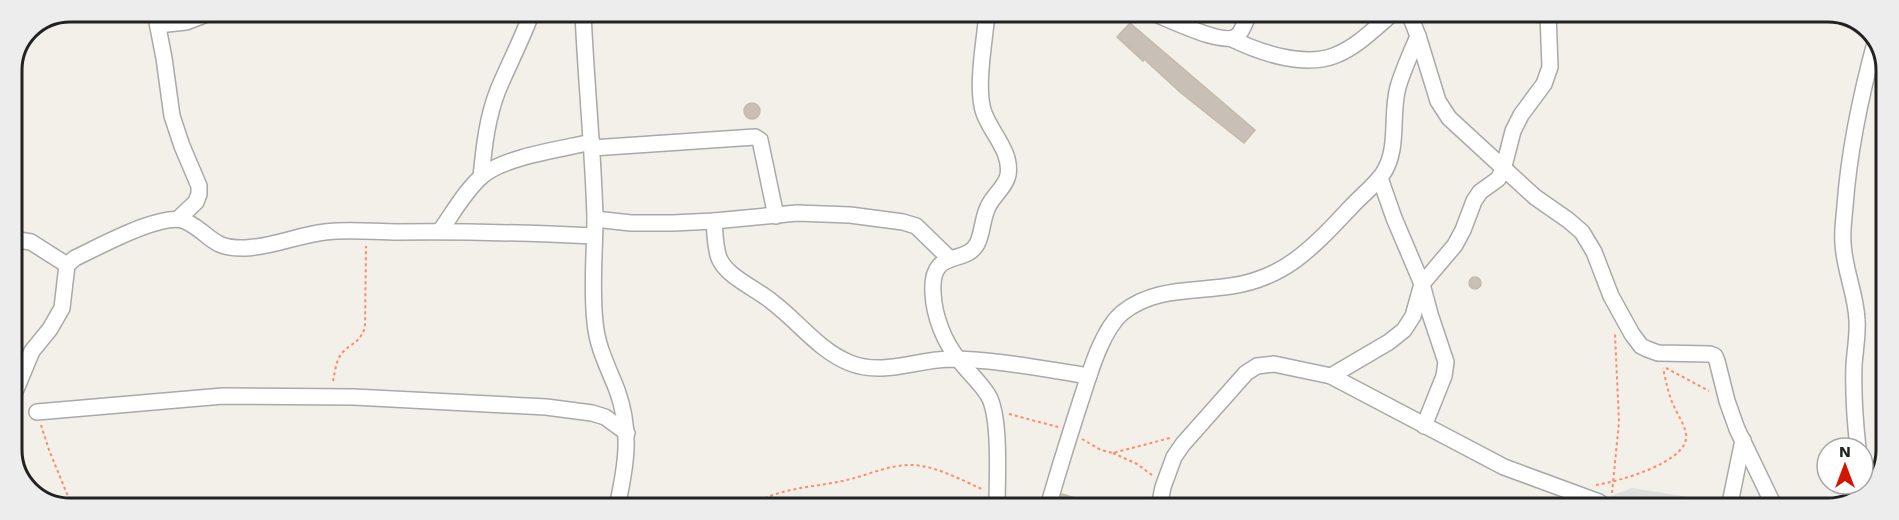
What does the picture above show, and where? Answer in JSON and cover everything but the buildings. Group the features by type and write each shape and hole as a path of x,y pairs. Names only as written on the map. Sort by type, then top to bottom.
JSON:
{"street":[{"path":"23,373 32,351 50,329 62,309 67,265 75,258 133,231 153,223 178,219 196,202 199,194 198,186 172,116 157,22"},
{"path":"481,177 490,114 528,22"},
{"path":"584,22 595,219 593,304 597,340 617,390 627,433 619,498"},
{"path":"986,22 981,90 982,109 990,128 1004,150 1009,167 1008,178 988,206 977,244 970,252 949,258 938,266 932,291 934,307 949,345 958,360 988,395 994,410 997,498"},
{"path":"1176,22 1213,36 1232,39 1254,50 1280,57 1310,59 1334,56 1356,44 1382,22"},
{"path":"1232,39 1238,35 1244,22"},
{"path":"1412,22 1438,101 1449,118 1503,170 1582,232 1594,252 1611,296 1641,346 1647,350 1667,354 1714,356 1726,401 1770,498"},
{"path":"1331,376 1389,342 1404,330 1413,316 1422,284 1455,245 1473,201 1480,192 1498,179 1503,170 1513,131 1544,84 1550,67 1548,22"},
{"path":"1051,498 1089,376 1108,330 1121,314 1153,296 1176,291 1233,286 1259,279 1291,265 1318,242 1380,178 1388,165 1393,147 1398,88 1418,36"},
{"path":"1857,436 1854,365 1857,319 1842,243 1854,136 1873,51"},
{"path":"440,231 470,188 481,177 490,170 518,159 592,145 756,136 760,140 776,216"},
{"path":"1380,178 1422,284 1446,362 1444,376 1424,426"},
{"path":"595,219 631,223 714,222 797,213 850,215 903,222 916,226 949,258"},
{"path":"178,219 202,232 218,245 228,248 266,246 325,232 440,231 594,236"},
{"path":"714,222 719,257 725,267 734,276 774,303 808,335 833,354 851,363 874,368 894,368 934,360 958,360 1089,376"},
{"path":"22,241 31,242 67,265"},
{"path":"1161,498 1174,457 1183,444 1246,373 1257,366 1274,364 1331,376 1504,467 1588,498"},
{"path":"38,412 223,396 354,397 577,411 604,417 627,433"},
{"path":"1731,498 1743,440"}],"path":[{"path":"354,397 333,382 342,353 360,340 365,328 366,232"},
{"path":"1611,498 1619,422 1615,333"},
{"path":"1647,350 1663,367 1726,401"},
{"path":"1590,486 1614,482 1659,464 1684,447 1686,433 1667,388 1663,367"},
{"path":"994,410 1050,423 1071,431 1101,450 1137,464 1163,487"},
{"path":"38,412 49,450 69,498"},
{"path":"1113,453 1196,430"},
{"path":"765,498 772,494 849,480 909,465 939,471 990,498"}],"shaded area":[{"path":"1632,488 1695,498 1606,498"}]}
